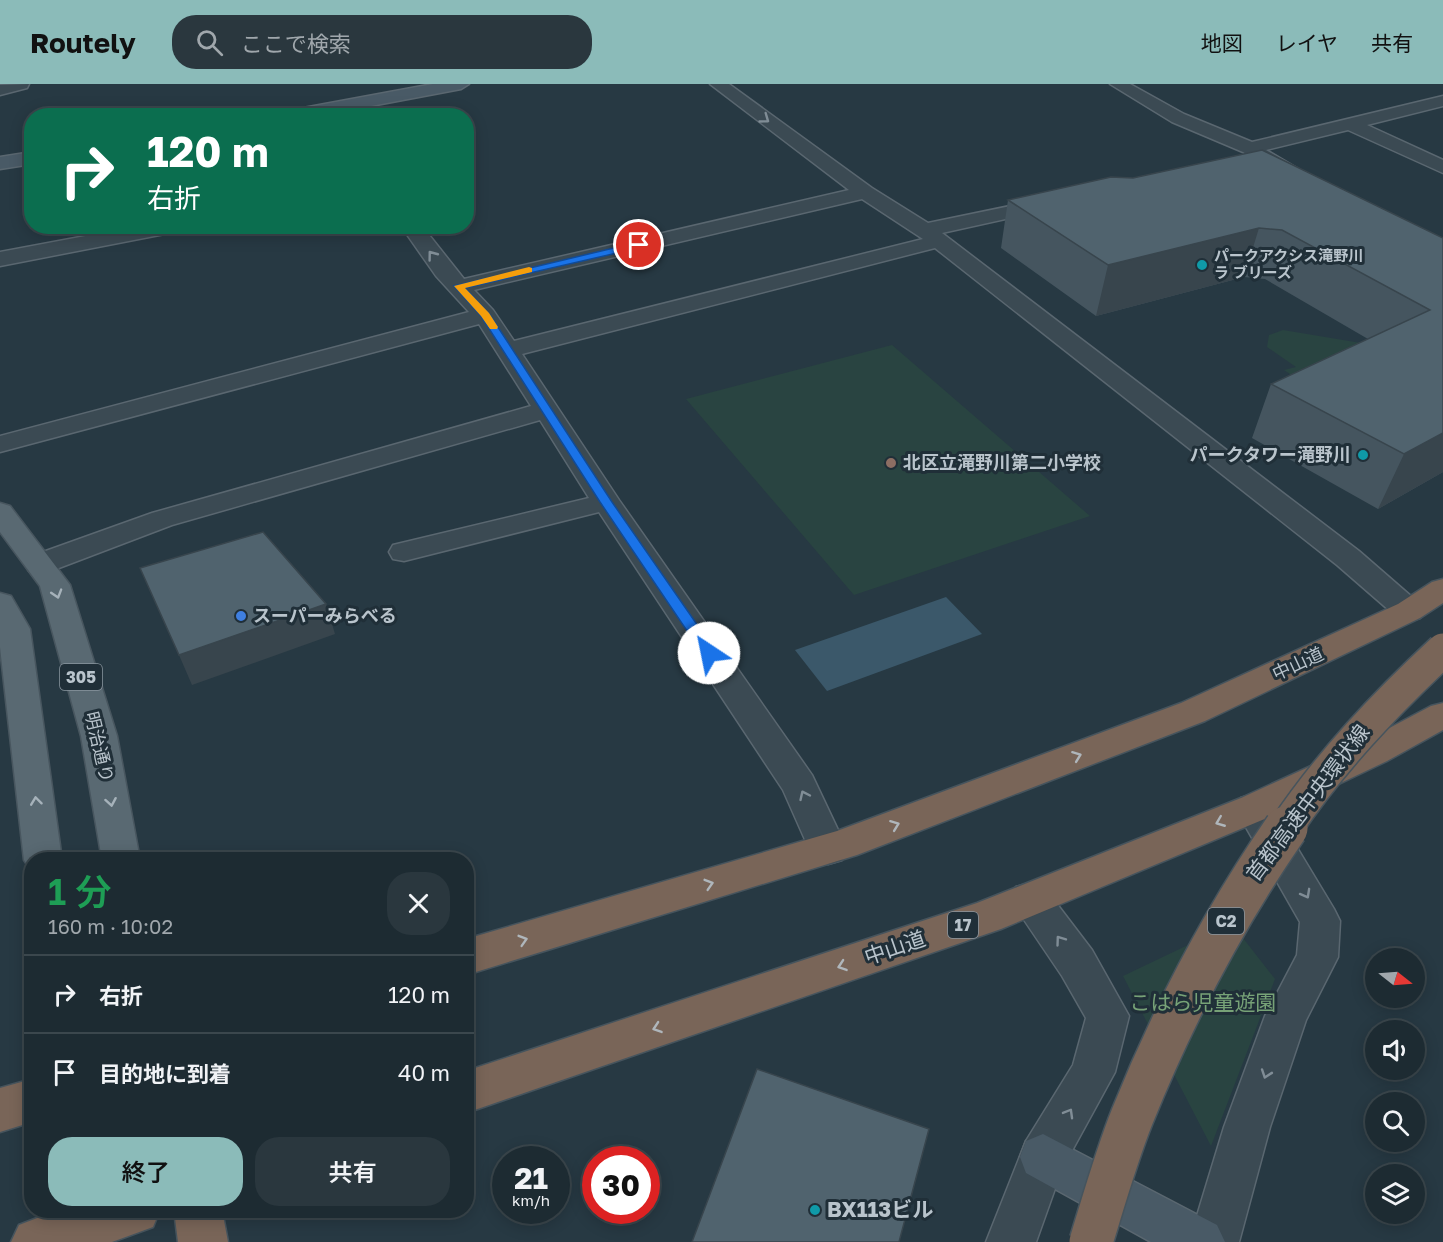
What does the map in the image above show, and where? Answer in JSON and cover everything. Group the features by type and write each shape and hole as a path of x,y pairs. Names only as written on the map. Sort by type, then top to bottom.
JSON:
{"highway":[{"name":"中山道","path":"474,955 828,849 1192,712 1409,611 1443,589"},
{"name":"首都高速中央環状線","path":"1091,1242 1132,1119 1171,1027 1233,905 1329,769 1383,705 1443,650"},
{"name":"首都高速中央環状線","path":"1113,1242 1149,1128 1186,1036 1251,911 1295,843 1344,775 1443,668"},
{"name":"中山道","path":"474,1089 987,917 1254,808 1374,752 1443,715"},
{"path":"0,1110 24,1102"},
{"path":"36,1242 112,1218"},
{"path":"199,1218 203,1242"}],"main road":[{"name":"明治通り","path":"0,512 55,585 99,736 120,852"},
{"path":"0,603 14,629 42,852"}],"street":[{"path":"0,90 21,84"},
{"path":"352,108 461,84"},
{"path":"718,84 865,192 932,235 1348,558 1409,611"},
{"path":"1118,84 1248,157 1269,160 1308,183"},
{"path":"1248,157 1350,124 1443,101"},
{"path":"1350,124 1443,166"},
{"path":"0,163 24,159"},
{"path":"459,286 865,192"},
{"path":"508,350 932,235 1074,200"},
{"path":"0,259 133,234"},
{"path":"417,234 485,315 606,502 799,785 828,849"},
{"path":"0,444 485,315"},
{"path":"40,564 162,519 547,410"},
{"path":"404,552 606,502"},
{"path":"1214,1242 1247,1127 1286,1016 1317,957 1320,921 1254,808"},
{"path":"1011,1242 1043,1157 1093,1072 1108,1016 1077,963 1030,899"},
{"path":"1043,1157 1200,1242"}],"green space":[{"path":"1283,330 1361,343 1293,376 1284,370 1296,367 1267,347 1269,335"},
{"path":"892,345 1090,516 854,595 686,399"},
{"name":"こはら児童遊園","path":"1232,924 1275,979 1211,1146 1123,976"}],"water":[{"path":"946,597 982,634 827,691 795,650"}],"building":[{"path":"1262,150 1443,238 1443,433 1404,454 1271,384 1430,310 1282,230 1259,228 1108,265 1008,200 1111,177 1133,178"},
{"name":"スーパーみらべる","path":"263,532 326,604 179,655 140,568"},
{"path":"757,1069 929,1129 899,1242 692,1242"}],"slow traffic":[{"path":"493,327 459,286 529,270"}],"place":[{"name":"パークアクシス滝野川 ラ ブリーズ","path":"1202,265"},
{"name":"パークタワー滝野川","path":"1363,455"},
{"name":"北区立滝野川第二小学校","path":"891,463"},
{"name":"スーパーみらべる","path":"241,616"},
{"name":"BX113ビル","path":"815,1210"}],"route":[{"path":"639,245 459,286 485,315 606,502 709,653"}]}
